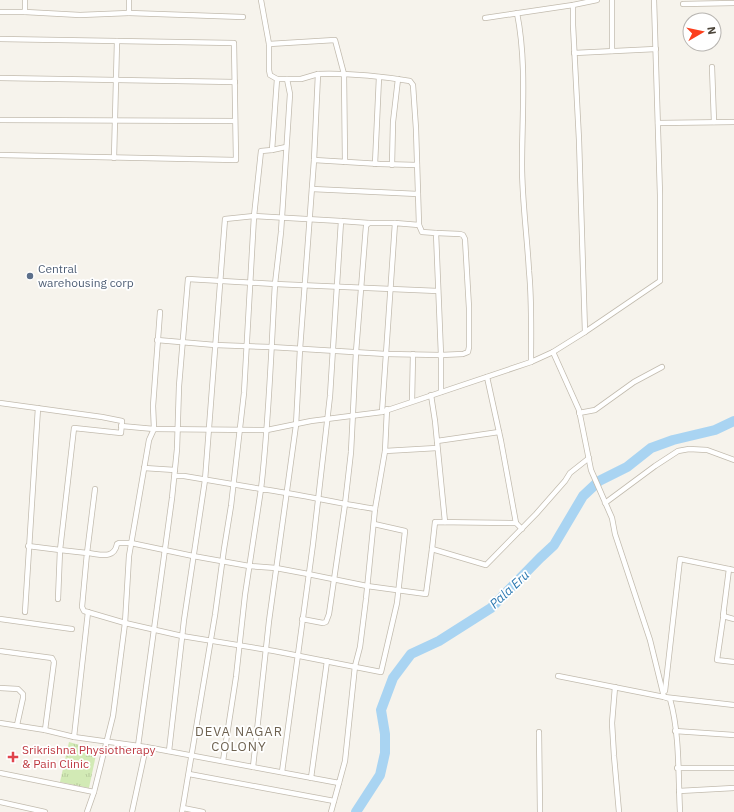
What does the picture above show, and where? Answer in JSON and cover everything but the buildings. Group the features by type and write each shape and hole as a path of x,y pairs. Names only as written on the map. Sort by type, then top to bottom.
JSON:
{"street":[{"path":"25,0 25,12"},
{"path":"129,0 129,13"},
{"path":"157,340 215,345 386,354 441,355 463,354 468,352 469,308 465,239 463,235 460,234 422,232 419,225 413,85 410,81 398,79 344,74 318,74 300,79 277,79 270,75 269,44 261,0"},
{"path":"485,18 597,0"},
{"path":"612,0 612,51"},
{"path":"122,426 154,429 178,428 209,430 267,430 327,419 382,412 531,362 553,352 585,332 660,280 660,195 654,0"},
{"path":"683,4 734,3"},
{"path":"573,5 585,332"},
{"path":"0,12 80,15 129,13 242,16"},
{"path":"517,13 520,28 523,81 522,165 524,218 529,271 531,362"},
{"path":"0,39 234,43 236,160 0,155"},
{"path":"269,44 335,40 344,74 345,162"},
{"path":"114,158 117,41"},
{"path":"574,53 656,49"},
{"path":"712,67 714,122"},
{"path":"253,766 276,568 296,425 314,160 318,74"},
{"path":"375,164 379,77"},
{"path":"0,78 235,82"},
{"path":"272,150 277,79"},
{"path":"223,761 236,677 249,566 261,489 267,430 275,284 282,218 290,94 287,79"},
{"path":"392,164 393,122 398,79"},
{"path":"0,120 235,121"},
{"path":"658,124 734,122"},
{"path":"203,812 182,810 232,506 244,393 254,216 260,151 286,147"},
{"path":"314,160 417,165"},
{"path":"312,189 418,194"},
{"path":"169,751 182,636 205,480 225,219 254,216 419,225"},
{"path":"282,772 330,396 341,221"},
{"path":"302,620 323,623 326,622 329,614 345,504 354,416 356,352 366,226 369,223"},
{"path":"382,412 395,224"},
{"path":"436,233 441,392"},
{"path":"138,746 155,630 175,470 188,279 336,288 438,291"},
{"path":"87,812 94,792 113,716 125,623 129,556 149,440 154,429 153,406 160,312"},
{"path":"553,352 579,413 591,470 612,518 615,534 650,640 664,697"},
{"path":"412,401 413,354"},
{"path":"579,413 595,410 634,382 662,367"},
{"path":"487,377 516,523 522,529"},
{"path":"431,395 445,522"},
{"path":"0,402 122,421 121,434 74,428 60,550 58,599"},
{"path":"25,612 28,546 38,408"},
{"path":"331,812 345,761 355,666 360,647 375,509 384,451 387,410"},
{"path":"437,441 499,432"},
{"path":"384,451 437,448"},
{"path":"605,503 678,451 689,449 706,450 734,460"},
{"path":"432,549 486,565 522,529 565,481 570,473 589,458"},
{"path":"144,468 175,470"},
{"path":"174,476 184,476 287,492 375,509"},
{"path":"95,489 82,607 84,611 125,623 182,636 298,655 381,672 397,603 405,531 374,524"},
{"path":"28,546 87,552 101,555 112,554 115,552 117,544 119,543 131,543 249,566 276,568 335,578 367,586 426,594 435,522 516,523"},
{"path":"664,697 680,559 731,570 717,660 734,662"},
{"path":"74,737 88,612"},
{"path":"724,612 723,616 734,619"},
{"path":"0,619 72,629"},
{"path":"0,650 52,658 54,662 45,730"},
{"path":"311,778 327,661"},
{"path":"558,676 664,697 734,705"},
{"path":"615,687 612,723 619,812"},
{"path":"0,688 18,689 23,694 16,726"},
{"path":"664,697 670,699 676,731 680,812"},
{"path":"0,724 45,730 74,737 192,755 339,783"},
{"path":"676,731 734,734"},
{"path":"538,732 540,812"},
{"path":"132,812 146,747"},
{"path":"677,768 734,768"},
{"path":"0,774 94,792"},
{"path":"189,774 334,802"},
{"path":"678,791 734,788"},
{"path":"0,802 45,812"}],"green space":[{"path":"69,742 97,750 89,788 60,782"}],"waterway":[{"name":"Pala Eru","path":"356,812 380,775 385,753 385,734 381,710 393,678 411,654 439,641 491,608 554,545 583,496 599,481 627,467 651,448 673,440 715,430 734,421"}],"place":[{"name":"Central warehousing corp","path":"30,276"},
{"name":"Srikrishna Physiotherapy & Pain Clinic","path":"13,757"}],"district":[{"name":"DEVA NAGAR COLONY","path":"239,738"}]}
